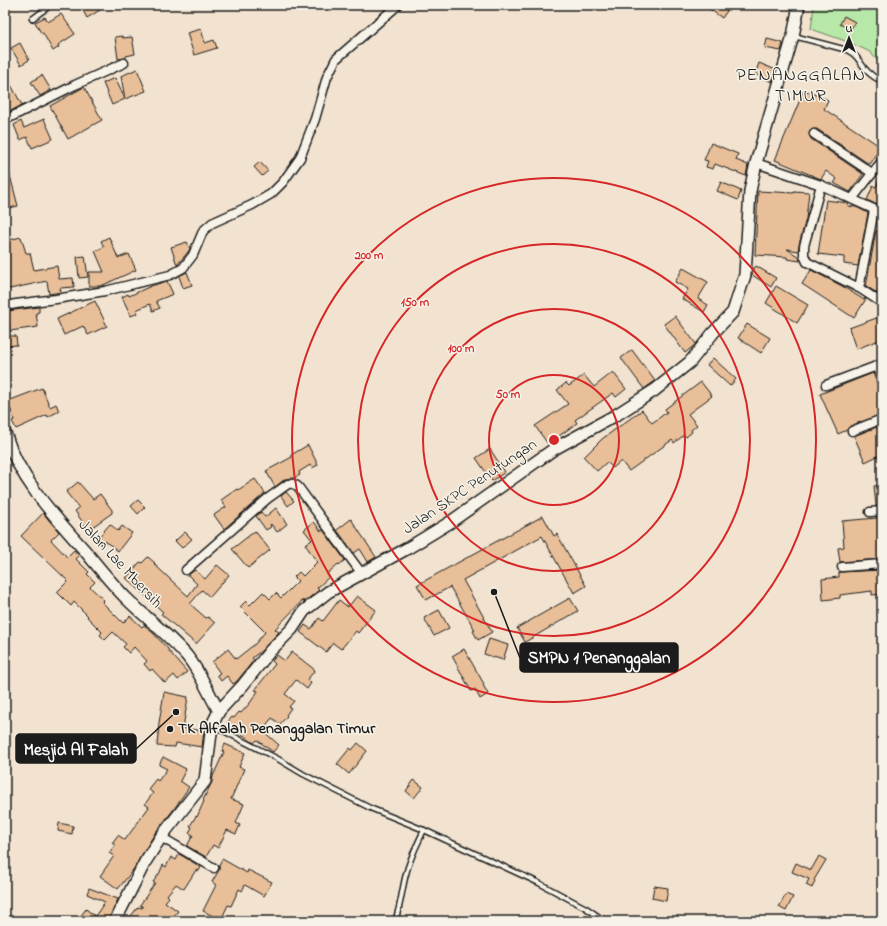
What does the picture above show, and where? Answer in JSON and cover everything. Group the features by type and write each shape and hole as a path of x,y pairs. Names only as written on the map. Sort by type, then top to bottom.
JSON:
{"street":[{"path":"5,306 105,291 170,275 183,268 193,255 203,231 212,223 252,205 270,194 283,182 300,158 315,119 327,77 336,59 398,5"},
{"name":"Jalan SKPC Penutungan","path":"114,921 145,862 161,837 205,781 212,725 219,711 244,685 270,651 292,629 304,612 328,592 362,574 449,523 554,449 616,415 655,390 690,362 713,333 733,312 745,275 750,191 756,163 794,36 798,5"},
{"path":"5,120 75,85 124,63"},
{"path":"814,134 872,173"},
{"path":"852,199 882,161"},
{"path":"756,163 820,185 878,212 859,288"},
{"path":"820,185 804,246 804,255 807,262 859,288 882,303"},
{"path":"826,385 879,364 882,379"},
{"path":"852,431 882,419"},
{"name":"Jalan Lae Mbersih","path":"5,433 9,447 19,467 32,486 73,538 126,598 188,657 198,672 219,711"},
{"path":"186,570 267,499 291,483 296,484 362,574"},
{"path":"870,512 882,511"},
{"path":"842,567 882,564"},
{"path":"161,837 214,868"}],"lane":[{"path":"32,19 51,5"},
{"path":"794,36 847,50 856,55 867,72 882,81"},
{"path":"212,725 329,788 370,808 424,830 537,882 586,908 605,921"},
{"path":"396,918 412,854 424,830"}],"green space":[{"path":"814,5 882,5 882,66 870,52 851,43 811,29"}],"building":[{"path":"80,5 97,5 100,10 87,18"},
{"path":"704,5 725,5 729,8 722,18"},
{"path":"61,14 75,34 58,45 59,47 53,51 35,22 45,17 48,22"},
{"path":"844,16 855,22 850,30 840,24"},
{"path":"201,29 205,43 214,40 217,48 194,55 187,33"},
{"path":"122,36 123,38 132,37 135,54 126,56 126,58 118,59 115,37"},
{"path":"767,39 783,43 781,51 765,48"},
{"path":"20,43 29,60 21,65 11,48"},
{"path":"759,63 776,70 772,82 755,74"},
{"path":"137,69 146,91 125,99 121,76"},
{"path":"42,75 51,90 40,96 31,82"},
{"path":"115,78 125,99 112,105 103,83"},
{"path":"11,85 22,105 5,114 5,88"},
{"path":"84,87 102,120 68,139 50,106"},
{"path":"804,90 828,100 824,109 881,147 869,164 817,129 810,131 809,134 811,139 863,174 850,192 834,183 837,179 826,171 821,179 775,160"},
{"path":"44,119 53,139 32,148 27,137 20,140 14,125 21,121 24,128"},
{"path":"711,143 738,154 736,160 748,165 746,176 715,164 713,169 706,167 708,161 704,160"},
{"path":"260,162 268,171 262,176 254,167"},
{"path":"5,168 8,168 18,206 5,209"},
{"path":"882,173 882,207 867,200 873,186 876,187"},
{"path":"721,182 741,191 738,200 717,191"},
{"path":"758,191 794,193 794,191 809,192 806,219 798,251 787,249 799,257 800,261 787,259 787,257 755,255"},
{"path":"826,200 848,203 848,206 856,207 868,213 858,266 844,264 844,257 818,254"},
{"path":"876,231 882,232 882,293 877,293 866,286"},
{"path":"21,237 26,253 30,253 34,270 57,266 59,279 73,278 74,287 60,288 61,292 49,294 47,281 5,290 5,241"},
{"path":"109,237 118,258 129,254 136,270 101,286 89,286 89,272 104,272 95,251 104,247 101,241"},
{"path":"187,242 190,249 177,265 171,247"},
{"path":"85,256 88,277 79,278 77,257"},
{"path":"756,266 776,278 771,287 752,275 752,271"},
{"path":"683,268 708,282 698,299 708,305 704,312 682,299 688,289 675,282"},
{"path":"811,270 842,286 864,300 865,298 866,299 854,318 802,284"},
{"path":"187,272 192,285 183,288 179,276"},
{"path":"167,281 173,294 156,301 160,308 153,311 150,304 136,310 138,313 131,316 122,297 128,294 129,296 151,286"},
{"path":"776,286 808,305 797,323 766,303"},
{"path":"95,301 107,326 88,335 83,326 64,335 57,319"},
{"path":"39,307 39,312 36,313 38,327 10,331 7,311"},
{"path":"675,316 696,344 685,353 664,324"},
{"path":"882,316 882,339 856,349 849,328"},
{"path":"747,324 770,338 761,353 738,338"},
{"path":"5,336 16,336 17,345 5,346"},
{"path":"632,350 655,381 644,389 621,358"},
{"path":"713,358 736,379 730,386 707,365"},
{"path":"613,372 626,389 616,397 613,393 575,420 577,423 548,444 535,426 568,404 557,390 566,383 569,386 584,375 594,387"},
{"path":"873,373 882,396 882,414 850,426 847,430 838,434 820,394"},
{"path":"701,382 712,396 688,414 697,425 686,437 684,435 674,443 672,440 629,471 621,461 613,468 607,462 597,471 584,457 602,439 642,410 652,423 667,412 665,409"},
{"path":"42,388 50,407 56,404 59,411 48,417 47,415 16,429 12,421 14,420 8,401"},
{"path":"882,425 882,454 865,462 854,436"},
{"path":"308,445 318,465 312,468 310,465 299,472 300,475 294,478 285,479 275,487 266,471 292,457 291,455"},
{"path":"490,449 505,472 492,481 476,458"},
{"path":"255,479 265,493 224,529 214,515 226,507 221,500"},
{"path":"78,482 93,499 100,494 112,510 112,513 88,530 75,511 79,508 66,492"},
{"path":"882,485 882,506 876,506 874,486"},
{"path":"286,492 294,501 288,506 281,496"},
{"path":"138,500 145,507 138,514 131,506"},
{"path":"276,508 287,524 277,532 271,524 271,527 266,530 256,516 261,512 265,517"},
{"path":"43,513 59,532 51,540 67,557 74,550 79,556 76,559 89,572 87,574 95,582 90,587 104,600 102,602 123,623 130,616 142,627 144,625 168,649 187,672 178,680 174,675 165,683 152,669 150,671 144,664 147,661 134,647 129,653 123,647 126,644 113,632 105,640 100,635 102,632 74,602 71,606 57,592 68,581 21,536"},
{"path":"543,516 554,536 557,534 586,586 574,593 542,536 463,580 492,632 478,640 473,631 475,630 450,587 426,600 417,585"},
{"path":"876,517 882,517 882,559 840,562 838,548 844,547 842,521 877,518"},
{"path":"351,519 376,557 368,562 360,549 354,553 337,530"},
{"path":"314,522 321,531 323,530 345,560 327,574 329,577 317,588 319,590 304,602 303,600 275,629 279,632 261,651 252,658 254,660 237,681 233,684 227,676 221,681 217,675 220,673 212,662 228,649 236,659 255,644 265,632 240,607 246,601 250,605 263,592 270,599 276,593 281,598 298,581 294,577 299,572 303,576 317,562 305,544 312,540 304,530"},
{"path":"110,524 118,531 122,526 132,533 118,551 105,541 102,545 96,540"},
{"path":"255,531 270,550 248,568 232,549"},
{"path":"185,532 192,539 182,548 175,541"},
{"path":"148,557 188,596 197,584 188,575 195,570 205,579 217,565 229,575 210,597 202,590 190,604 206,618 208,617 215,623 196,644 161,614 163,612 126,578 140,562 142,563"},
{"path":"882,570 882,584 880,584 881,594 872,595 872,591 840,595 840,598 823,600 822,579 839,577 840,572"},
{"path":"357,596 376,610 358,633 356,631 341,649 333,643 326,652 300,632 305,625 311,629 319,618 323,621 339,600 348,607"},
{"path":"570,598 578,611 525,642 517,628"},
{"path":"439,610 449,628 434,636 424,618"},
{"path":"489,639 508,645 503,660 484,654"},
{"path":"464,649 488,694 480,699 475,689 471,691 452,656"},
{"path":"292,652 315,670 307,680 311,683 307,689 296,680 285,694 294,701 289,707 291,708 286,715 287,716 280,724 272,718 262,730 279,745 273,752 257,740 254,743 227,723 239,712 241,713 250,703 258,691 255,690 275,664 272,661 277,655 285,661"},
{"path":"164,692 188,697 183,728 204,731 202,747 176,743 175,747 157,746"},
{"path":"358,743 367,751 349,774 337,764 350,748 352,750"},
{"path":"225,744 245,753 239,767 244,769 231,799 244,804 236,823 240,825 236,834 227,830 218,848 213,845 206,857 187,846 193,835 189,833 192,827 190,826 196,816 197,817 204,801 203,800 224,752 222,751"},
{"path":"163,757 186,769 180,781 189,787 155,833 133,870 118,889 100,876 114,856 109,853 115,845 112,843 118,835 125,840 149,807 145,804 153,793 148,789 156,779 158,781 167,769 159,765"},
{"path":"414,780 423,787 414,798 406,791"},
{"path":"59,823 73,826 72,834 58,831"},
{"path":"179,854 201,867 199,871 196,870 184,889 176,884 167,895 169,897 165,902 178,911 170,921 127,921 138,907 143,907 140,905 155,883 153,882 163,865 166,867 171,857 176,860"},
{"path":"819,856 826,860 814,880 815,881 812,888 806,885 809,879 792,872 796,863 811,870"},
{"path":"222,859 247,873 248,870 272,882 264,896 245,885 242,891 239,889 231,906 228,905 221,920 203,911 216,885 212,882 219,870 219,865"},
{"path":"654,886 668,888 666,901 652,898"},
{"path":"89,888 118,899 108,921 77,921 86,909 95,916 105,902 87,894"},
{"path":"786,894 793,897 786,911 779,907"}],"place":[{"name":"SMPN 1 Penanggalan","path":"494,592"},
{"name":"Mesjid Al Falah","path":"176,712"},
{"name":"TK Alfalah Penanggalan Timur","path":"170,729"}],"district":[{"name":"PENANGGALAN TIMUR","path":"801,86"}]}
